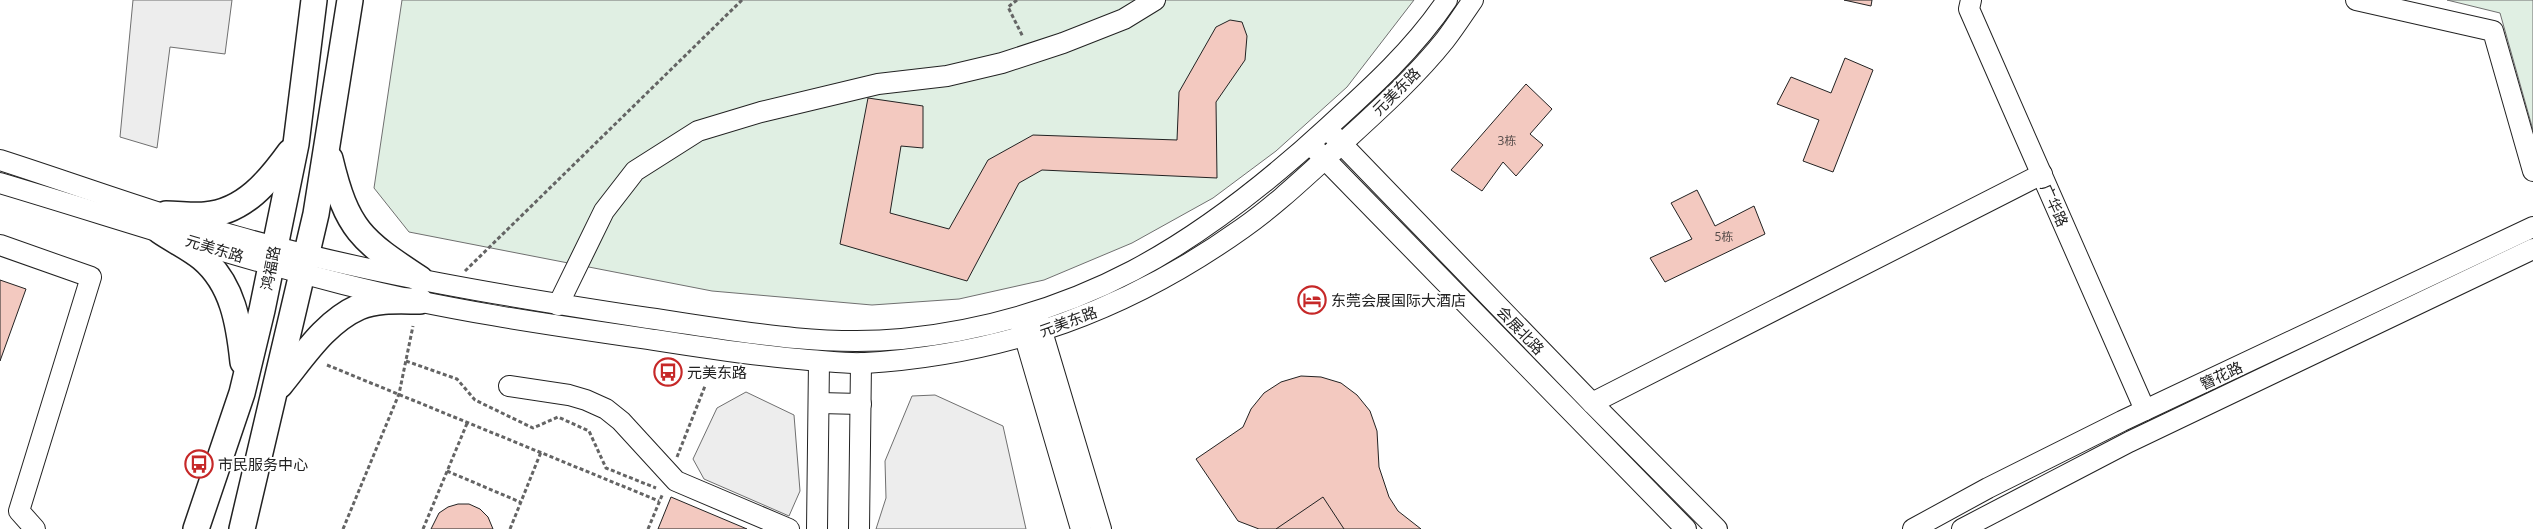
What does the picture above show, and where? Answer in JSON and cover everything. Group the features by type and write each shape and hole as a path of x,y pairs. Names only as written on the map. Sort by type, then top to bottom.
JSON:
{"main road":[{"name":"鸿福路","path":"196,529 242,393 273,255 296,144 314,0"},
{"path":"242,529 305,263 327,149 350,0"},
{"path":"163,223 207,215 241,204 270,179 296,144"},
{"path":"275,391 331,324 360,307 385,302 420,290 362,236 348,216 338,190 327,149"},
{"path":"163,223 202,258 227,290 239,323 243,365 242,393"}],"street":[{"path":"558,305 604,211 635,171 698,131 761,112 878,84 947,76 1002,63 1063,43 1124,19 1155,0"},
{"name":"元美东路","path":"420,290 450,285 558,305 775,336 857,342 904,338 1028,314 1076,297 1130,274 1180,245 1232,210 1310,144 1382,77 1428,28 1447,0"},
{"name":"元美东路","path":"0,183 163,223 305,263 345,284 420,290 567,328 773,357 820,361 861,363 924,356 1034,334 1084,317 1139,293 1194,261 1246,226 1342,143 1396,93 1444,41 1473,0"},
{"name":"广华路","path":"1971,0 1969,9 2145,410"},
{"path":"2356,0 2493,31 2533,171"},
{"name":"会展北路","path":"1327,128 1592,403 1717,529"},
{"name":"会展北路","path":"1310,144 1686,529"},
{"name":"元美东路","path":"0,160 163,223"},
{"path":"1592,403 2042,174"},
{"name":"簪花路","path":"1913,529 1988,488 2145,410 2533,227"},
{"path":"0,245 91,277 20,511 36,529"},
{"name":"簪花路","path":"1962,529 2129,442 2533,249"},
{"path":"1028,314 1101,529"},
{"path":"1034,334 1082,529"},
{"path":"817,529 820,361"},
{"path":"859,529 861,363"},
{"path":"509,386 569,395 586,400 606,410 621,420 676,480 789,529"},
{"path":"819,403 861,404"}],"path":[{"path":"450,285 742,0"},
{"path":"1017,0 1008,7 1025,41"},
{"path":"343,529 399,394 413,326"},
{"path":"406,361 457,379 475,400 533,428 558,417 589,431 606,468 672,495"},
{"path":"327,365 468,421 659,502"},
{"path":"423,529 468,421"},
{"path":"510,529 541,452"},
{"path":"447,471 520,502"}],"green space":[{"path":"402,0 1414,0 1347,87 1276,151 1213,198 1132,243 1044,280 959,299 872,305 712,291 409,232 374,188"},
{"path":"2447,0 2533,0 2533,130 2500,13"}],"shaded area":[{"path":"133,0 232,0 225,54 170,47 157,148 120,137"},
{"path":"746,392 794,415 800,491 789,516 704,479 693,459 717,408"},
{"path":"935,395 1003,426 1026,529 876,529 886,498 885,461 912,396"}],"building":[{"path":"1844,0 1872,0 1871,6"},
{"path":"1230,20 1242,22 1247,36 1245,60 1216,102 1217,178 1042,170 1019,183 967,281 840,244 868,98 923,106 923,148 901,146 890,213 949,229 988,160 1033,135 1177,140 1179,92 1216,27"},
{"path":"1845,58 1873,70 1833,172 1803,161 1819,120 1777,104 1791,77 1831,93"},
{"path":"1526,84 1552,109 1530,134 1543,145 1516,176 1503,162 1482,191 1451,170"},
{"path":"1697,190 1715,226 1754,206 1765,234 1665,282 1650,258 1692,239 1671,203"},
{"path":"0,280 26,289 0,361"},
{"path":"1301,376 1321,377 1341,383 1357,395 1370,411 1377,431 1379,467 1389,497 1398,511 1421,529 1259,529 1238,521 1196,459 1243,427 1251,409 1264,393 1281,382"},
{"path":"671,497 747,529 658,529"},
{"path":"1323,497 1344,529 1276,529"},
{"path":"458,504 469,504 480,509 488,517 493,529 431,529 439,513 448,507"}],"place":[{"name":"东莞会展国际大酒店","path":"1312,300"},
{"name":"元美东路","path":"668,372"},
{"name":"市民服务中心","path":"199,464"}]}
